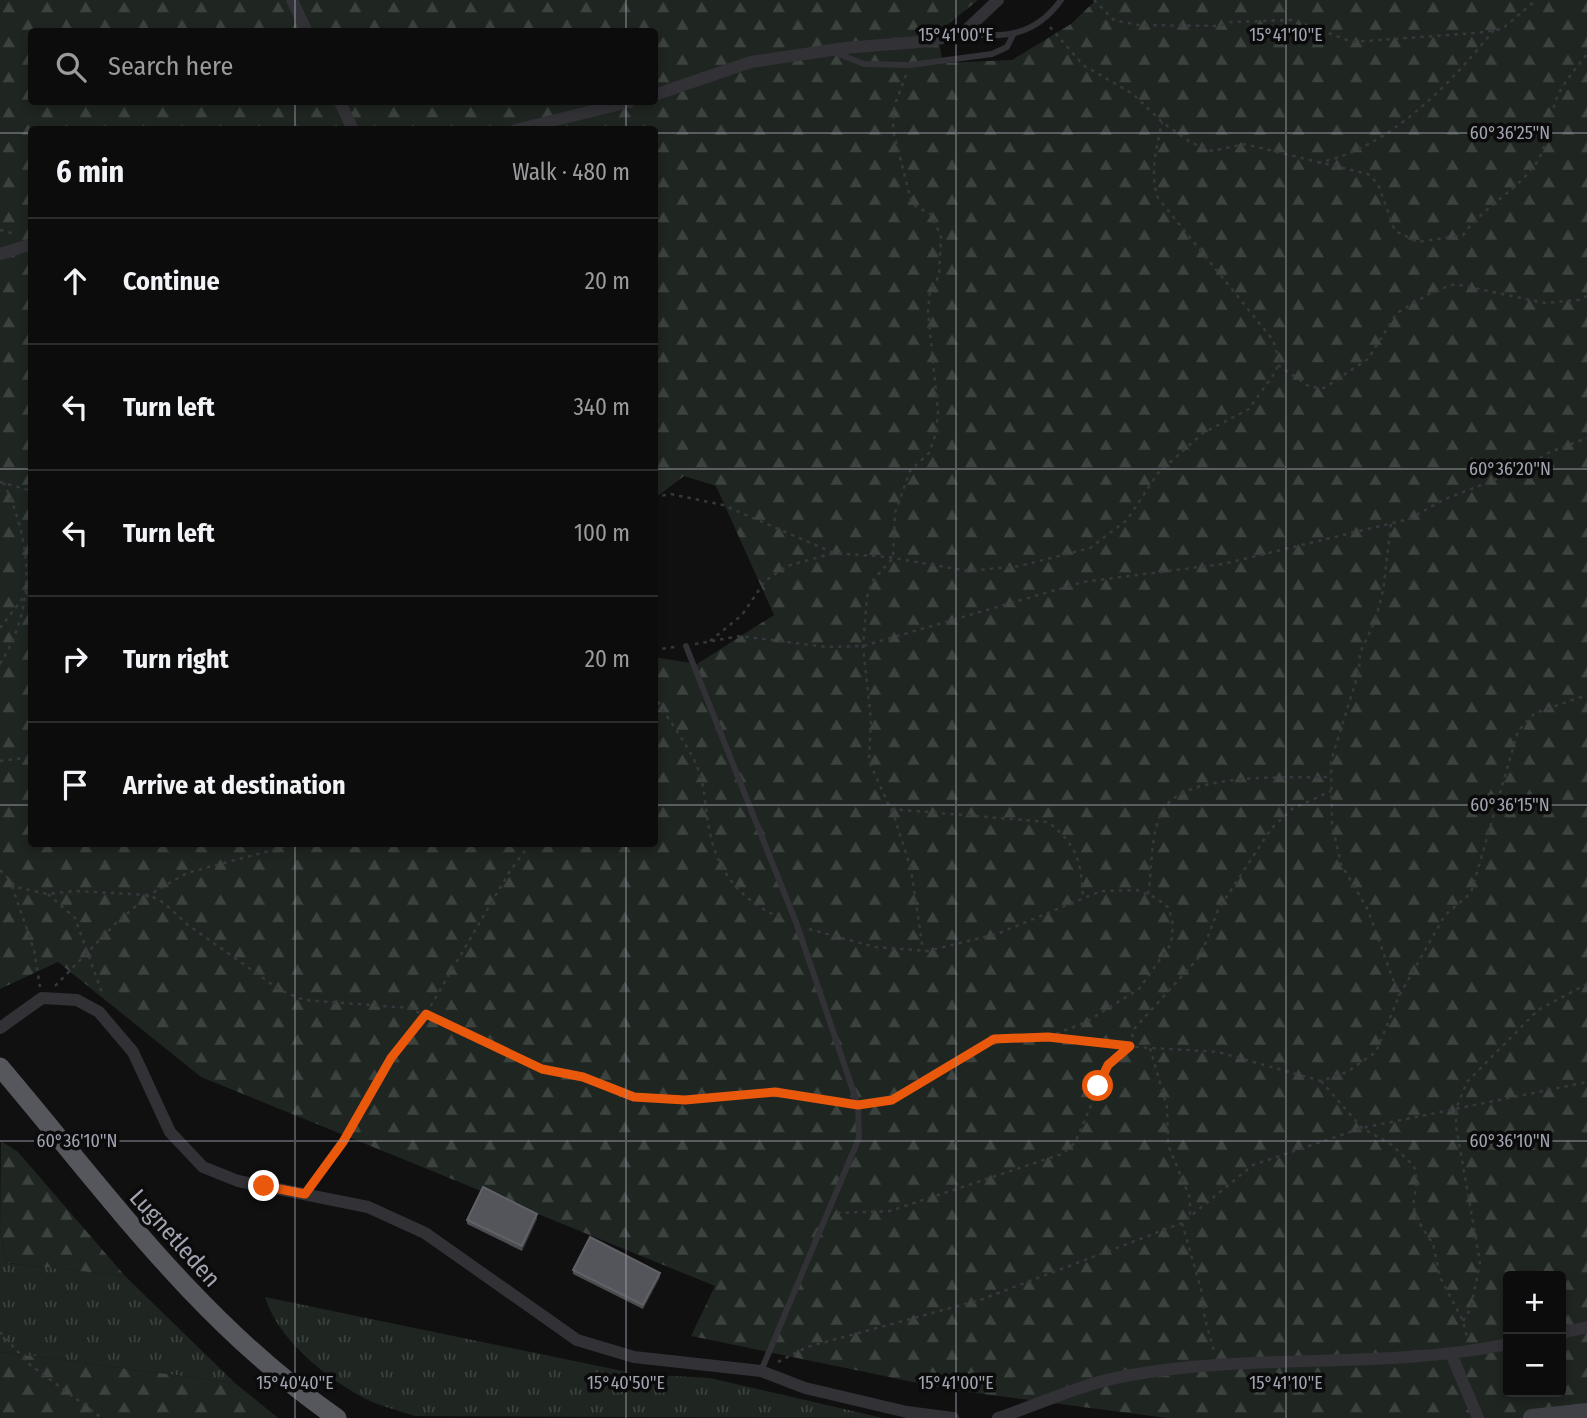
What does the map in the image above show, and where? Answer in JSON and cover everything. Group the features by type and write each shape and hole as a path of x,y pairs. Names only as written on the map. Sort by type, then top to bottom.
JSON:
{"highway":[{"name":"Lugnetleden","path":"0,1067 102,1194 186,1288 247,1349 337,1418"}],"main road":[{"path":"1532,1418 1587,1412"}],"street":[{"path":"292,0 305,28"},
{"path":"658,94 751,62 830,50 929,41 963,33 998,0"},
{"path":"341,105 351,126"},
{"path":"531,126 617,105"},
{"path":"0,254 28,245"},
{"path":"0,1028 42,999 76,1000 94,1009 133,1052 170,1132 203,1167 238,1181 368,1207 425,1233 577,1340 635,1357 761,1371 805,1388 907,1412 953,1418"},
{"path":"1566,1332 1587,1328"},
{"path":"998,1418 1123,1376 1300,1359 1452,1356 1503,1345"},
{"path":"1452,1356 1478,1418"}],"lane":[{"path":"963,33 997,38 1014,33 1043,20 1061,0"},
{"path":"830,50 864,64 910,65 992,54 1007,47 1014,33"},
{"path":"686,646 797,925 858,1105 859,1138 761,1371"}],"path":[{"path":"1094,0 1114,20 1138,25 1219,26 1231,22 1294,20 1352,41 1502,29 1536,0"},
{"path":"1043,20 1083,65 1133,94 1162,122 1190,142 1212,151 1244,144 1285,152 1297,159 1368,174 1378,184 1395,231 1402,237 1418,242 1463,235 1478,215 1494,205 1529,173 1539,159 1562,87 1587,54"},
{"path":"1316,163 1344,157 1374,143 1453,76 1494,30"},
{"path":"910,65 894,107 893,130 912,204 932,215 941,237 939,276 930,291 928,311 938,412 936,433 929,453 910,471 895,513 893,558 873,580 867,597 863,646 871,719 869,761 890,809 911,869 923,950"},
{"path":"1162,122 1154,170 1154,186 1158,198 1273,340 1278,364 1310,387 1324,388 1368,359 1397,313 1432,292 1455,284 1545,303 1578,300 1587,296"},
{"path":"658,496 671,494 723,505 834,553 893,558 968,571 1020,566 1090,548 1128,520 1158,473 1203,433 1249,409 1278,364"},
{"path":"658,650 740,636 827,647 863,646 1083,582 1223,564 1409,519 1445,499 1587,438"},
{"path":"2,482 28,490"},
{"path":"2,482 17,512 28,562"},
{"path":"1391,524 1383,591 1375,621 1360,653 1359,671 1331,761 1331,791 1332,824 1341,864 1368,910 1399,996"},
{"path":"710,641 741,615 765,581 787,566 834,553"},
{"path":"0,664 24,610 28,580"},
{"path":"0,628 27,590"},
{"path":"0,870 16,887 47,894 75,891 149,895 164,903 188,925 270,983 292,995 327,1003 364,1002 400,1007 426,1014 542,1069 583,1077 634,1097 685,1100 775,1092 858,1105 892,1100 994,1039 1048,1037 1218,1052 1321,1080 1347,1072 1376,1052 1399,996 1445,915 1471,893 1518,731 1535,713 1587,695"},
{"path":"658,701 698,769 710,833 721,867 737,890 761,909 797,925 875,947 923,950 962,944 997,934 1101,891 1138,890 1169,908 1174,925 1171,944 1139,989 1086,1023 1048,1037"},
{"path":"0,761 28,758"},
{"path":"1148,895 1155,833 1166,805 1192,789 1223,781 1331,777"},
{"path":"827,1214 890,1211 1062,1154 1075,1143 1108,1065 1130,1046 1135,1029 1201,955 1218,910 1271,829 1292,808 1331,791"},
{"path":"890,809 1048,822 1066,836 1078,856 1083,897"},
{"path":"42,999 149,895 187,873 284,847"},
{"path":"305,1194 343,1142 391,1058 426,1014 510,871 528,847"},
{"path":"12,883 34,950 42,999"},
{"path":"47,894 75,918 102,990 94,1009"},
{"path":"1463,1321 1471,1308 1480,1262 1455,1126 1456,1109 1467,1082 1538,1010 1587,985"},
{"path":"1150,1048 1167,1107 1168,1145 1190,1198 1190,1217"},
{"path":"1321,1080 1362,1128 1398,1150 1414,1166 1416,1182 1413,1205 1418,1221 1433,1244 1445,1289 1463,1321 1470,1352"},
{"path":"761,1371 807,1347 980,1300 1182,1223 1253,1165 1362,1128 1587,1082"},
{"path":"1182,1223 1201,1289 1208,1331 1220,1365"},
{"path":"0,1332 29,1364 102,1418"}],"green space":[{"path":"0,0 978,0 937,33 943,63 1012,60 1071,24 1096,0 1587,0 1587,1418 1167,1418 952,1390 691,1336 715,1286 201,1077 58,962 0,989"},
{"path":"1,1141 18,1152 125,1276 7,1263 0,1229"},
{"path":"0,1229 7,1263 125,1276 235,1383 0,1352"},
{"path":"265,1297 637,1374 710,1378 883,1418 415,1416 368,1400 321,1370 281,1328"},
{"path":"0,1352 235,1383 278,1418 0,1418"}],"building":[{"path":"483,1187 537,1214 522,1246 467,1220"},
{"path":"590,1237 660,1273 643,1305 573,1270"}],"route":[{"path":"264,1186 305,1194 311,1181 343,1142 391,1058 426,1014 542,1069 583,1077 634,1097 685,1100 775,1092 858,1105 892,1100 956,1059 994,1039 1048,1037 1088,1044 1130,1046 1108,1065 1098,1086"}]}
